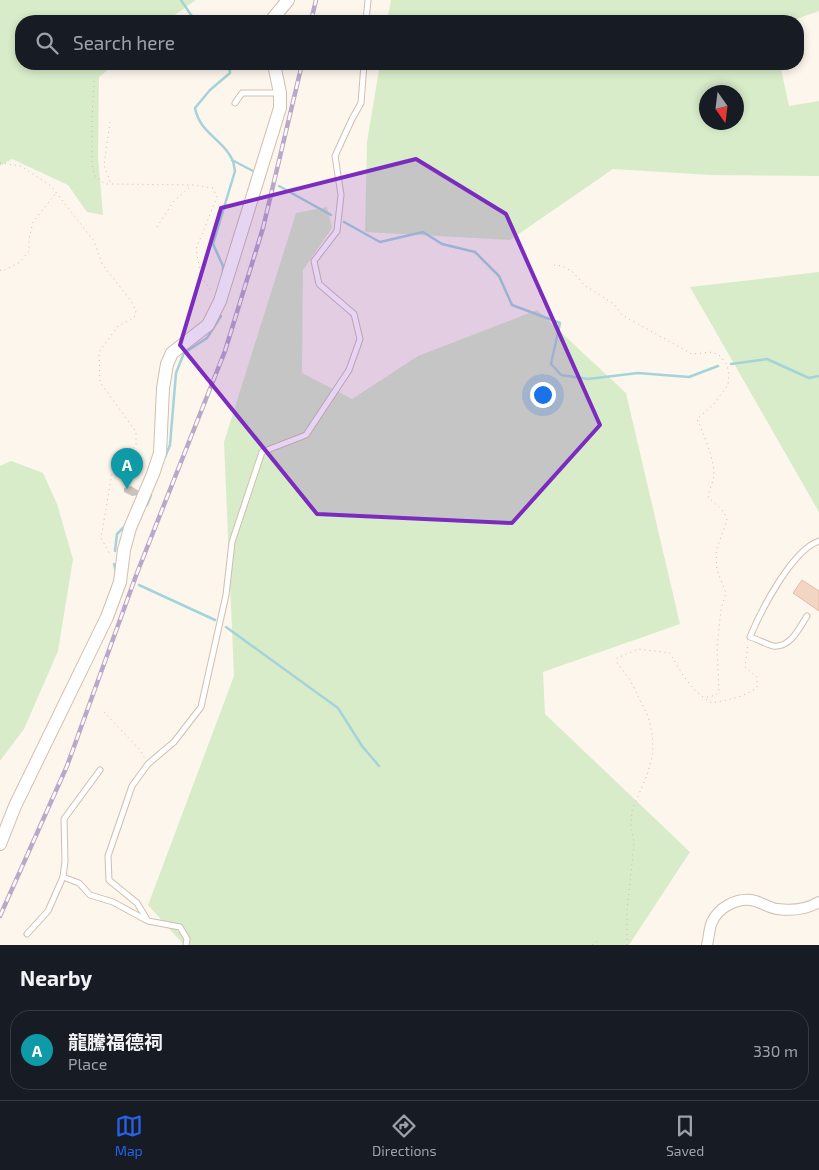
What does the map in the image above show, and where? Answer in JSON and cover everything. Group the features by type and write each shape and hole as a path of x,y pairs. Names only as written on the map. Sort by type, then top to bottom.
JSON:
{"street":[{"path":"275,15 288,0"},
{"path":"0,844 15,806 107,617 120,582 130,528 154,474 160,453 163,388 167,364 172,353 208,325 220,301 280,108 280,93 275,70"},
{"path":"707,945 712,922 719,912 729,904 740,900 752,900 776,909 797,910 813,906 819,902"}],"lane":[{"path":"367,15 368,0"},
{"path":"148,921 136,903 109,880 108,856 132,786 148,764 174,742 200,707 226,594 232,542 262,452 306,435 349,370 360,339 354,314 320,284 314,261 337,231 340,195 336,156 352,119 362,103 364,70"},
{"path":"235,103 242,93 280,93"},
{"path":"807,616 791,640 782,644 774,646 750,637 759,616 793,561 819,540"},
{"path":"27,934 48,911 63,878 65,861 64,819 100,770"},
{"path":"63,878 80,883 90,895 113,902 148,921 180,928 186,939 186,945"}],"path":[{"path":"94,81 92,164 95,176 105,184 193,185 213,188 217,197 196,248 201,277 220,301"},
{"path":"110,122 104,165 111,184"},
{"path":"0,163 21,166 51,186 94,241 102,264 131,300 136,311 134,318 118,326 99,352 100,382 136,432 136,445 112,473 101,538 110,556 123,560"},
{"path":"157,227 174,201 193,185"},
{"path":"0,270 2,271 20,262 28,251 33,222 56,192"},
{"path":"554,265 562,266 573,272 584,285 614,304 622,315 692,354 713,352 720,356 727,365 729,374 728,385 713,404 697,419 710,454 714,475 708,491 708,497 724,512 727,520 716,551 717,570 726,593 721,609 717,648 719,691 716,695 704,698"},
{"path":"627,945 627,911 634,843 630,826 632,811 648,772 653,753 652,733 648,716 630,680 617,663 617,658 638,648 670,653 682,674 704,698 712,703 732,699 757,687 757,677 746,667 746,653 750,637"},
{"path":"104,712 140,750 148,764"},
{"path":"592,945 598,941"}],"highlighted area":[{"path":"416,159 506,214 600,425 512,523 317,514 180,345 221,208"}],"green space":[{"path":"0,0 196,0 175,15 15,15 15,70 108,70 99,77 98,156 103,215 87,212 68,185 12,159 0,166"},
{"path":"391,0 819,0 819,11 804,16 388,15"},
{"path":"379,70 781,70 789,106 819,101 819,176 711,175 613,169 510,240 365,232 367,142"},
{"path":"327,207 332,228 303,270 302,373 352,399 418,356 537,310 626,393 680,624 543,672 545,714 690,852 629,945 184,945 148,905 234,676 224,442 296,213"},
{"path":"819,272 819,512 690,287"},
{"path":"11,461 43,473 57,504 73,559 58,651 24,729 0,761 0,466"}],"building":[{"path":"802,580 819,591 819,611 793,593"}],"waterway":[{"path":"181,0 191,15"},
{"path":"223,274 223,266 213,244 235,171 233,160 228,152 202,124 195,108 210,90 230,73 230,70"},
{"path":"232,160 253,171"},
{"path":"279,186 331,215"},
{"path":"344,222 380,242 423,232 442,244 475,252 499,276 512,305 560,323 551,364 561,375 588,379 638,373 689,377 718,366"},
{"path":"165,457 170,445 176,373 184,353 207,338 221,316"},
{"path":"731,364 767,359 809,378 819,376"},
{"path":"147,505 151,495"},
{"path":"115,551 117,534 124,527"},
{"path":"114,564 116,572"},
{"path":"139,585 215,620"},
{"path":"226,627 338,708 362,746 379,766"}],"railway":[{"path":"312,15 316,0"},
{"path":"0,916 67,766 137,573 225,351 263,228 301,70"}],"place":[{"name":"龍騰福德祠","path":"127,489"}]}
